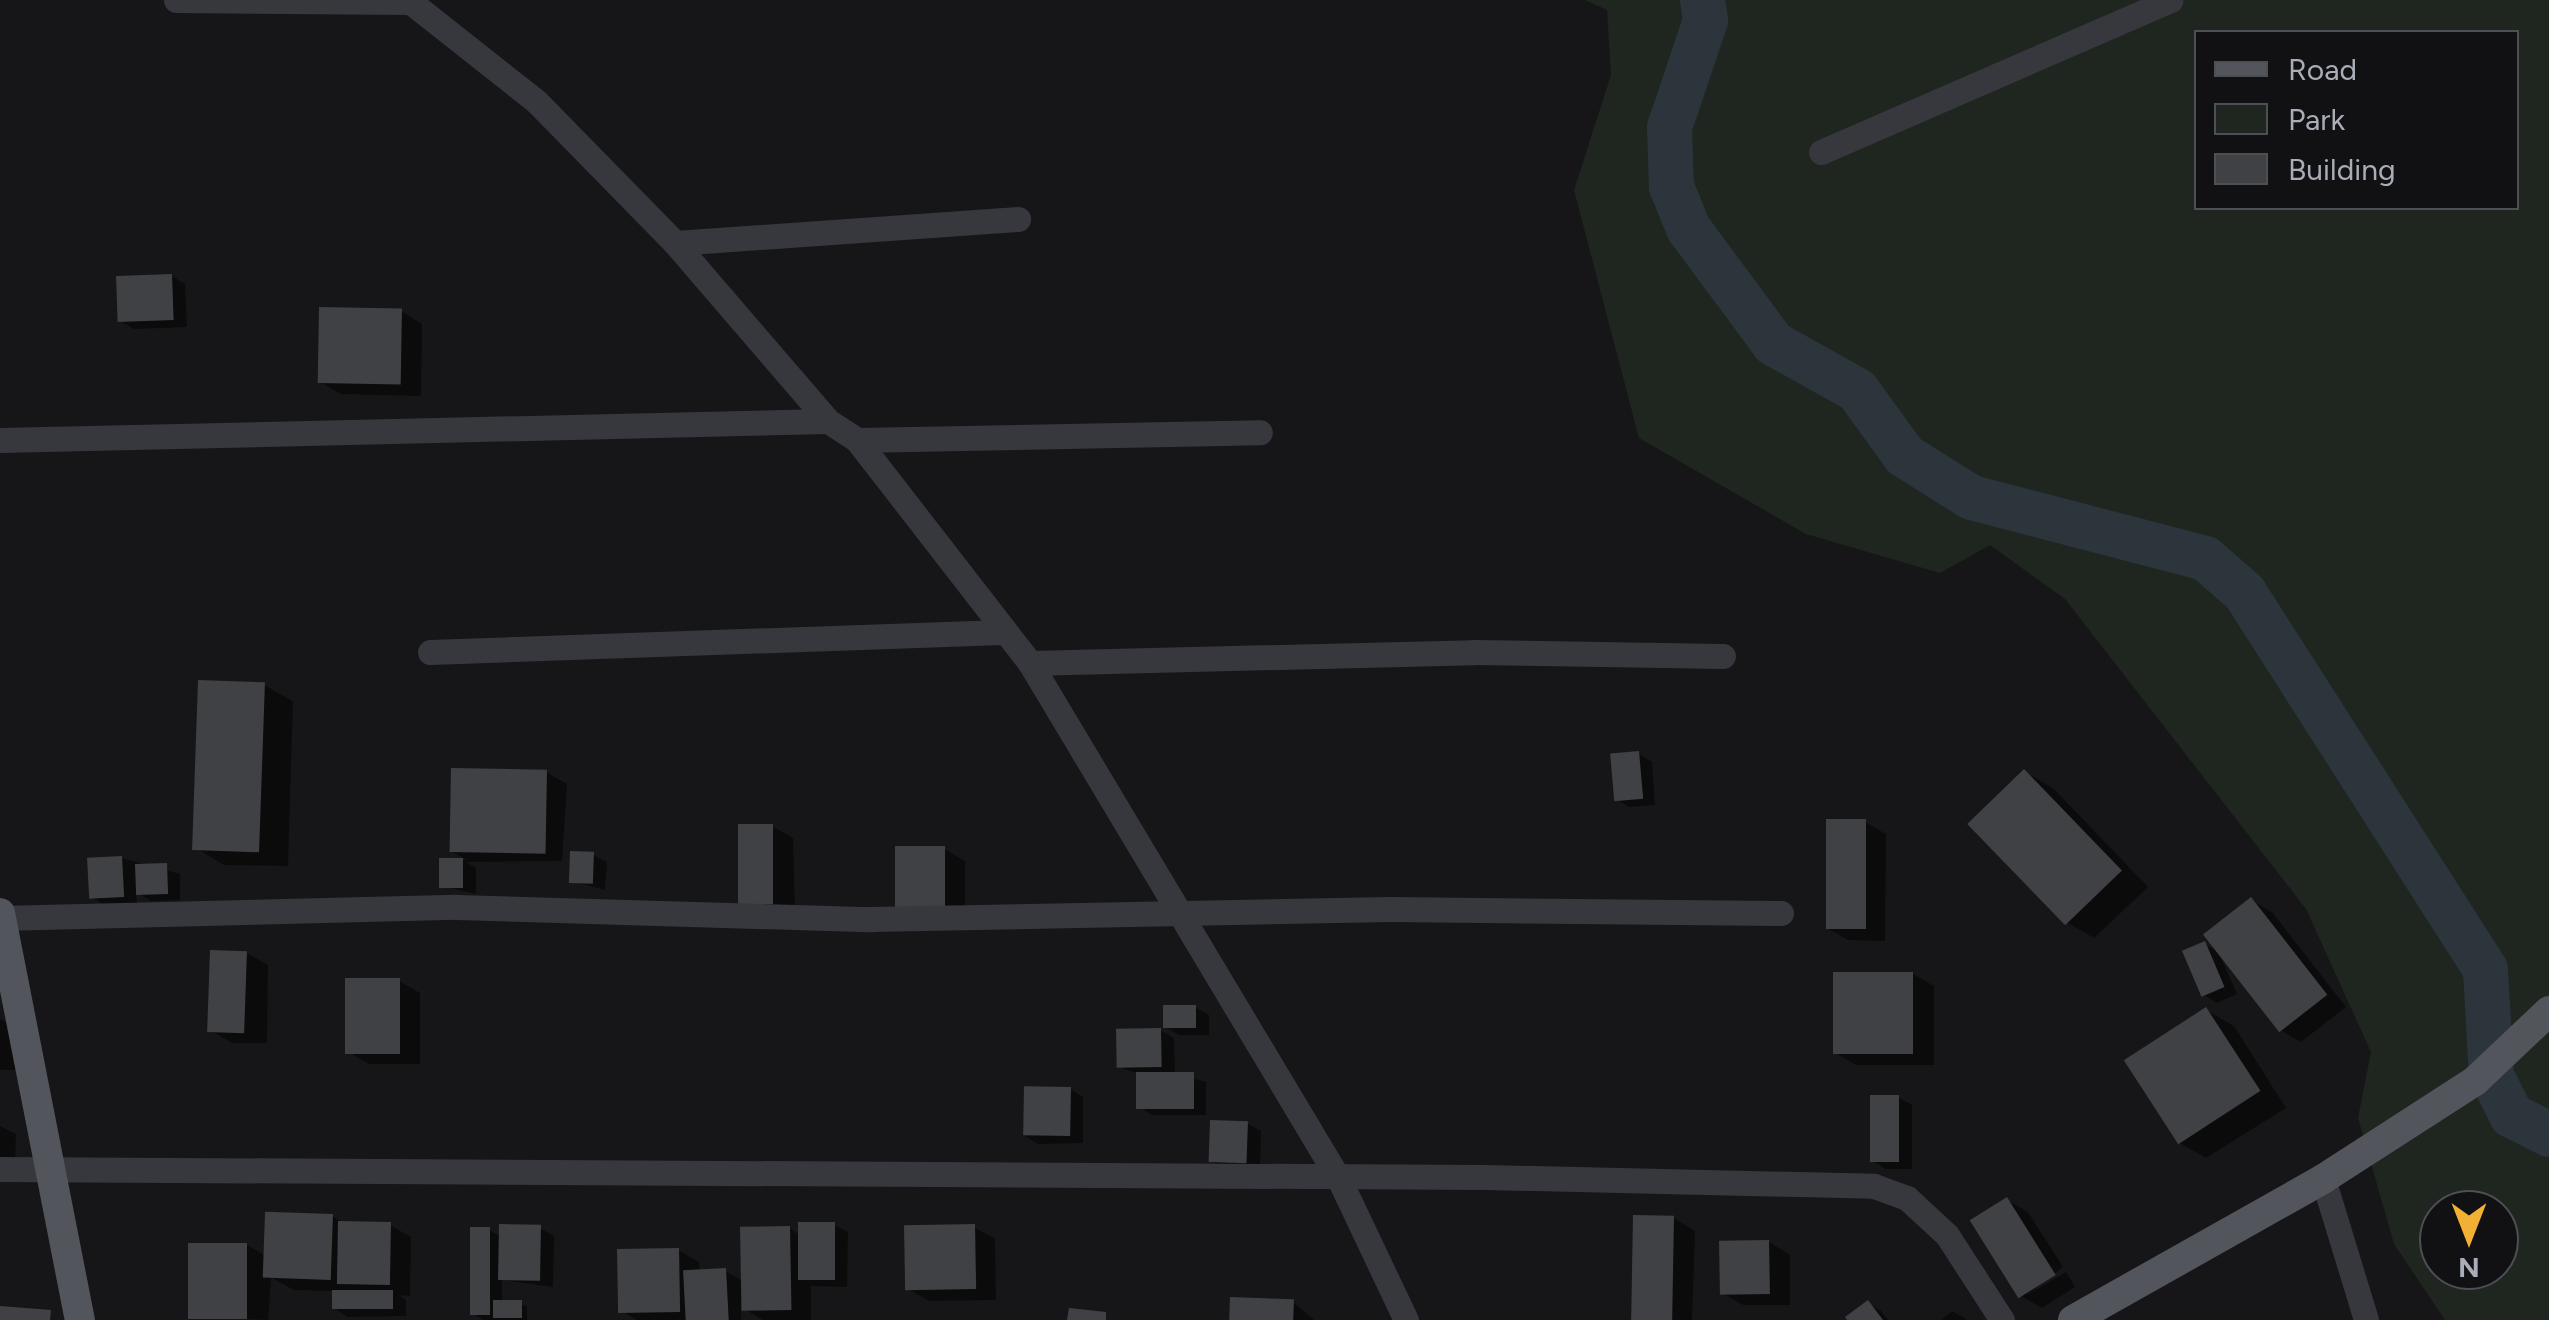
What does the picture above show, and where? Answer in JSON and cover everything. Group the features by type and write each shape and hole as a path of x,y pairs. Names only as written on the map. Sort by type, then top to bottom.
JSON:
{"main road":[{"path":"1,916 44,1167 80,1320"},
{"path":"2083,1318 2323,1179 2475,1081 2540,1018"}],"street":[{"path":"176,0 409,1 537,102 676,242 828,421 857,440 1030,663 1340,1181 1406,1320"},
{"path":"1821,152 2170,0"},
{"path":"676,242 1018,219"},
{"path":"0,440 828,421"},
{"path":"857,440 1260,432"},
{"path":"430,652 1003,632"},
{"path":"1030,663 1474,652 1724,656"},
{"path":"1,916 456,907 870,919 1182,913 1782,913"},
{"path":"0,1169 1340,1181 1486,1177 1874,1186 1907,1198 1946,1236 2002,1320"},
{"path":"2323,1179 2366,1320"}],"green space":[{"path":"1585,0 2549,0 2549,1320 2445,1320 2425,1290 2519,1290 2519,1190 2419,1190 2419,1281 2394,1244 2358,1118 2371,1052 2306,909 2065,599 1990,545 1940,573 1806,534 1639,438 1574,190 1611,75 1607,10"}],"building":[{"path":"172,274 174,320 118,322 116,276"},
{"path":"319,307 402,308 401,384 318,383"},
{"path":"198,680 265,682 259,852 192,850"},
{"path":"1639,751 1643,799 1614,801 1610,754"},
{"path":"451,768 547,770 546,854 450,852"},
{"path":"2024,769 2122,870 2065,925 1967,824"},
{"path":"1826,819 1866,819 1866,929 1826,929"},
{"path":"738,824 773,824 773,904 738,904"},
{"path":"895,846 945,846 945,908 895,908"},
{"path":"570,851 594,852 593,884 569,883"},
{"path":"122,856 124,897 89,899 87,858"},
{"path":"439,858 463,858 463,888 439,888"},
{"path":"167,863 168,894 136,895 135,864"},
{"path":"2251,897 2327,995 2279,1032 2203,935"},
{"path":"2205,941 2225,987 2202,997 2182,951"},
{"path":"210,950 247,951 244,1033 207,1032"},
{"path":"1833,972 1913,972 1913,1054 1833,1054"},
{"path":"345,978 400,978 400,1054 345,1054"},
{"path":"1163,1005 1196,1005 1196,1028 1163,1028"},
{"path":"2206,1007 2260,1091 2178,1144 2124,1060"},
{"path":"1161,1028 1162,1067 1117,1068 1116,1029"},
{"path":"1136,1072 1194,1072 1194,1109 1136,1109"},
{"path":"1024,1086 1071,1087 1070,1136 1023,1135"},
{"path":"1870,1095 1899,1095 1899,1162 1870,1162"},
{"path":"1210,1120 1248,1121 1247,1163 1209,1162"},
{"path":"2007,1197 2056,1275 2018,1298 1970,1220"},
{"path":"265,1212 333,1214 331,1280 263,1278"},
{"path":"1633,1215 1674,1216 1672,1320 1631,1320"},
{"path":"338,1221 391,1222 390,1285 337,1284"},
{"path":"798,1222 835,1222 835,1280 798,1280"},
{"path":"499,1224 541,1225 540,1281 498,1280"},
{"path":"975,1224 976,1289 905,1290 904,1225"},
{"path":"790,1226 791,1310 741,1311 740,1227"},
{"path":"470,1227 490,1227 490,1315 470,1315"},
{"path":"1769,1240 1770,1294 1720,1295 1719,1241"},
{"path":"188,1243 247,1243 247,1319 188,1319"},
{"path":"679,1248 680,1312 618,1313 617,1249"},
{"path":"726,1268 729,1320 686,1320 683,1270"},
{"path":"332,1290 393,1290 393,1309 332,1309"},
{"path":"1230,1297 1294,1299 1293,1320 1229,1320"},
{"path":"493,1300 522,1300 522,1318 493,1318"},
{"path":"1868,1300 1883,1320 1847,1320 1845,1317"},
{"path":"0,1306 51,1310 50,1320 0,1320"},
{"path":"1069,1308 1106,1312 1106,1320 1067,1320"}],"waterway":[{"path":"1702,0 1705,20 1669,127 1671,186 1688,228 1773,343 1857,390 1904,455 1971,497 2205,558 2244,592 2485,969 2491,1075 2511,1115 2549,1134"}]}
